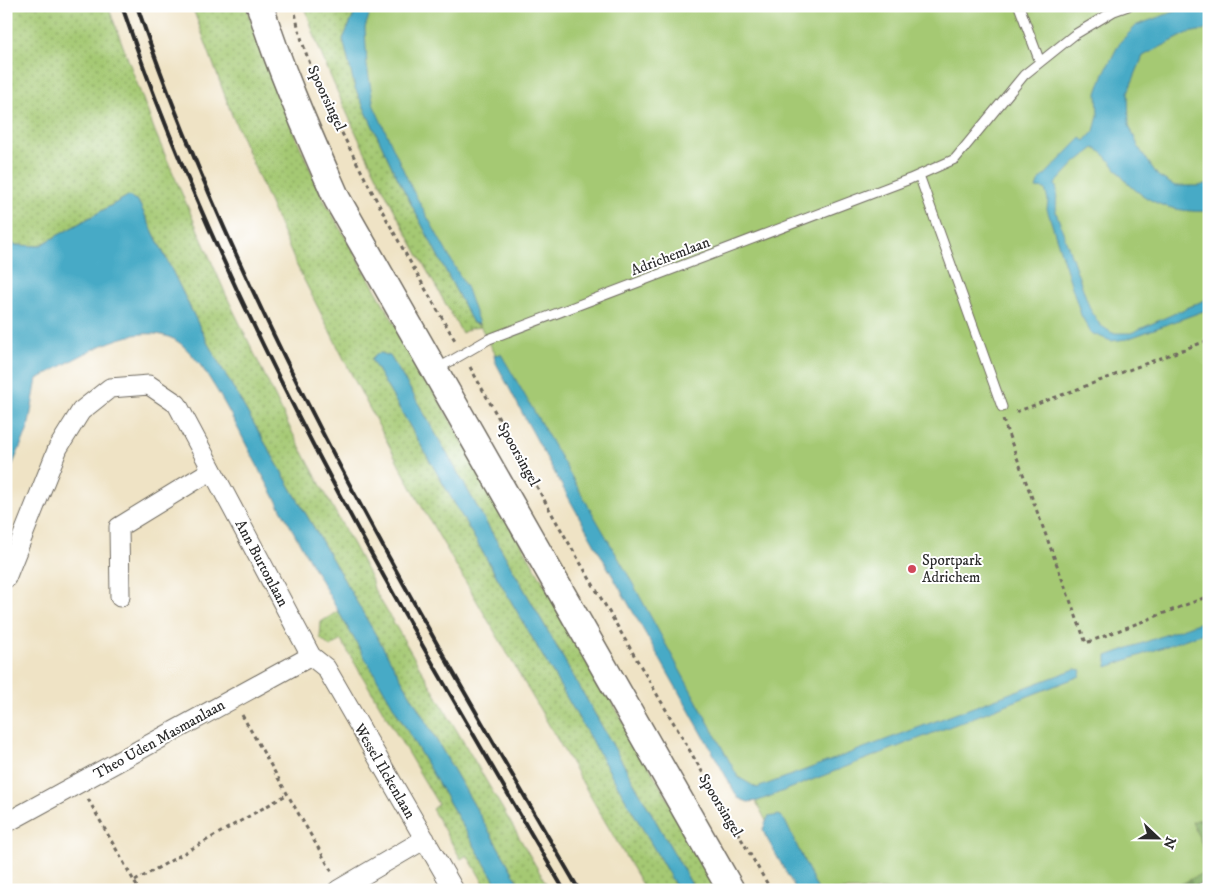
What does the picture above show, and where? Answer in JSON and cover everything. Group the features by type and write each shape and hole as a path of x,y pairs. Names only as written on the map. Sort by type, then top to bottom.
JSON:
{"main road":[{"name":"Spoorsingel","path":"260,6 272,46 293,100 337,199 731,890"}],"street":[{"name":"Ann Burtonlaan","path":"6,578 58,448 81,411 110,388 148,385 177,404 311,656"},
{"path":"120,597 119,527 212,470"},
{"name":"Theo Uden Masmanlaan","path":"6,823 311,656"},
{"name":"Wessel Ilckenlaan","path":"311,656 326,668 454,890"},
{"path":"340,889 425,839"}],"lane":[{"path":"1019,6 1040,62"},
{"name":"Adrichemlaan","path":"435,371 489,339 919,175 955,159 1024,75 1074,35 1128,6"},
{"path":"919,175 1002,407"},
{"path":"1197,890 1209,885"}],"path":[{"name":"Spoorsingel","path":"294,6 304,46 322,94 413,268 556,521 771,890"},
{"path":"1014,413 1209,340"},
{"path":"1004,417 1003,423 1086,643 1209,596"},
{"path":"233,699 340,889"},
{"path":"79,784 139,890"},
{"path":"134,881 288,794"}],"green space":[{"path":"6,6 108,6 156,134 227,297 292,432 371,578 374,589 550,890 523,890 208,344 138,201 128,196 39,246 15,245 6,240"},
{"path":"192,6 246,6 276,92 324,200 720,890 695,890 409,387 390,356 376,354 371,359 678,890 645,890 418,500 355,381 296,264 232,115"},
{"path":"305,6 358,6 343,39 355,88 392,167 473,323 483,327 471,328 462,333 430,276 355,132 322,55"},
{"name":"Sportpark Adrichem","path":"366,6 1209,6 1209,816 1192,822 1209,860 1209,870 1169,890 802,890 753,796 741,790 499,361 430,233 365,101 354,40"},
{"path":"338,611 500,890 488,890 467,855 461,859 432,809 438,804 341,640 330,647 320,638 321,622"},
{"path":"1209,801 1209,831 1205,835 1209,847 1209,883 1192,890 1133,890 1178,813"}],"water":[{"path":"358,6 372,6 365,28 367,66 374,106 412,189 467,289 479,324 473,323 465,308 392,167 355,88 343,39"},
{"path":"1190,6 1209,6 1209,29 1188,33 1143,56 1128,92 1129,125 1139,148 1158,176 1175,186 1199,186 1209,183 1209,211 1173,208 1151,200 1132,187 1107,157 1094,148 1075,163 1055,184 1057,190 1056,212 1090,309 1100,325 1112,333 1131,333 1209,298 1209,309 1127,339 1111,341 1091,333 1081,315 1047,209 1048,200 1045,189 1036,188 1038,182 1081,138 1085,141 1094,131 1098,116 1097,93 1104,73 1120,42 1137,25"},
{"path":"128,196 138,201 208,344 523,890 500,890 373,672 215,387 192,355 180,344 169,337 153,334 119,339 84,354 37,379 28,429 6,480 6,240 15,245 39,246"},
{"path":"381,353 390,356 409,387 695,890 678,890 371,359 376,354"},
{"path":"501,354 627,573 738,777 757,788 1075,669 1081,670 1080,676 758,801 748,802 738,798 524,416 495,361 494,355"},
{"path":"1209,619 1209,631 1107,667 1107,656"},
{"path":"779,815 785,821 818,890 796,890 765,835 763,829 768,817"}],"railway":[{"path":"122,6 165,123 213,237 265,349 320,459 379,568 564,890"},
{"path":"137,6 180,122 228,236 280,348 394,567 579,890"}],"place":[{"name":"Sportpark Adrichem","path":"912,569"}]}
